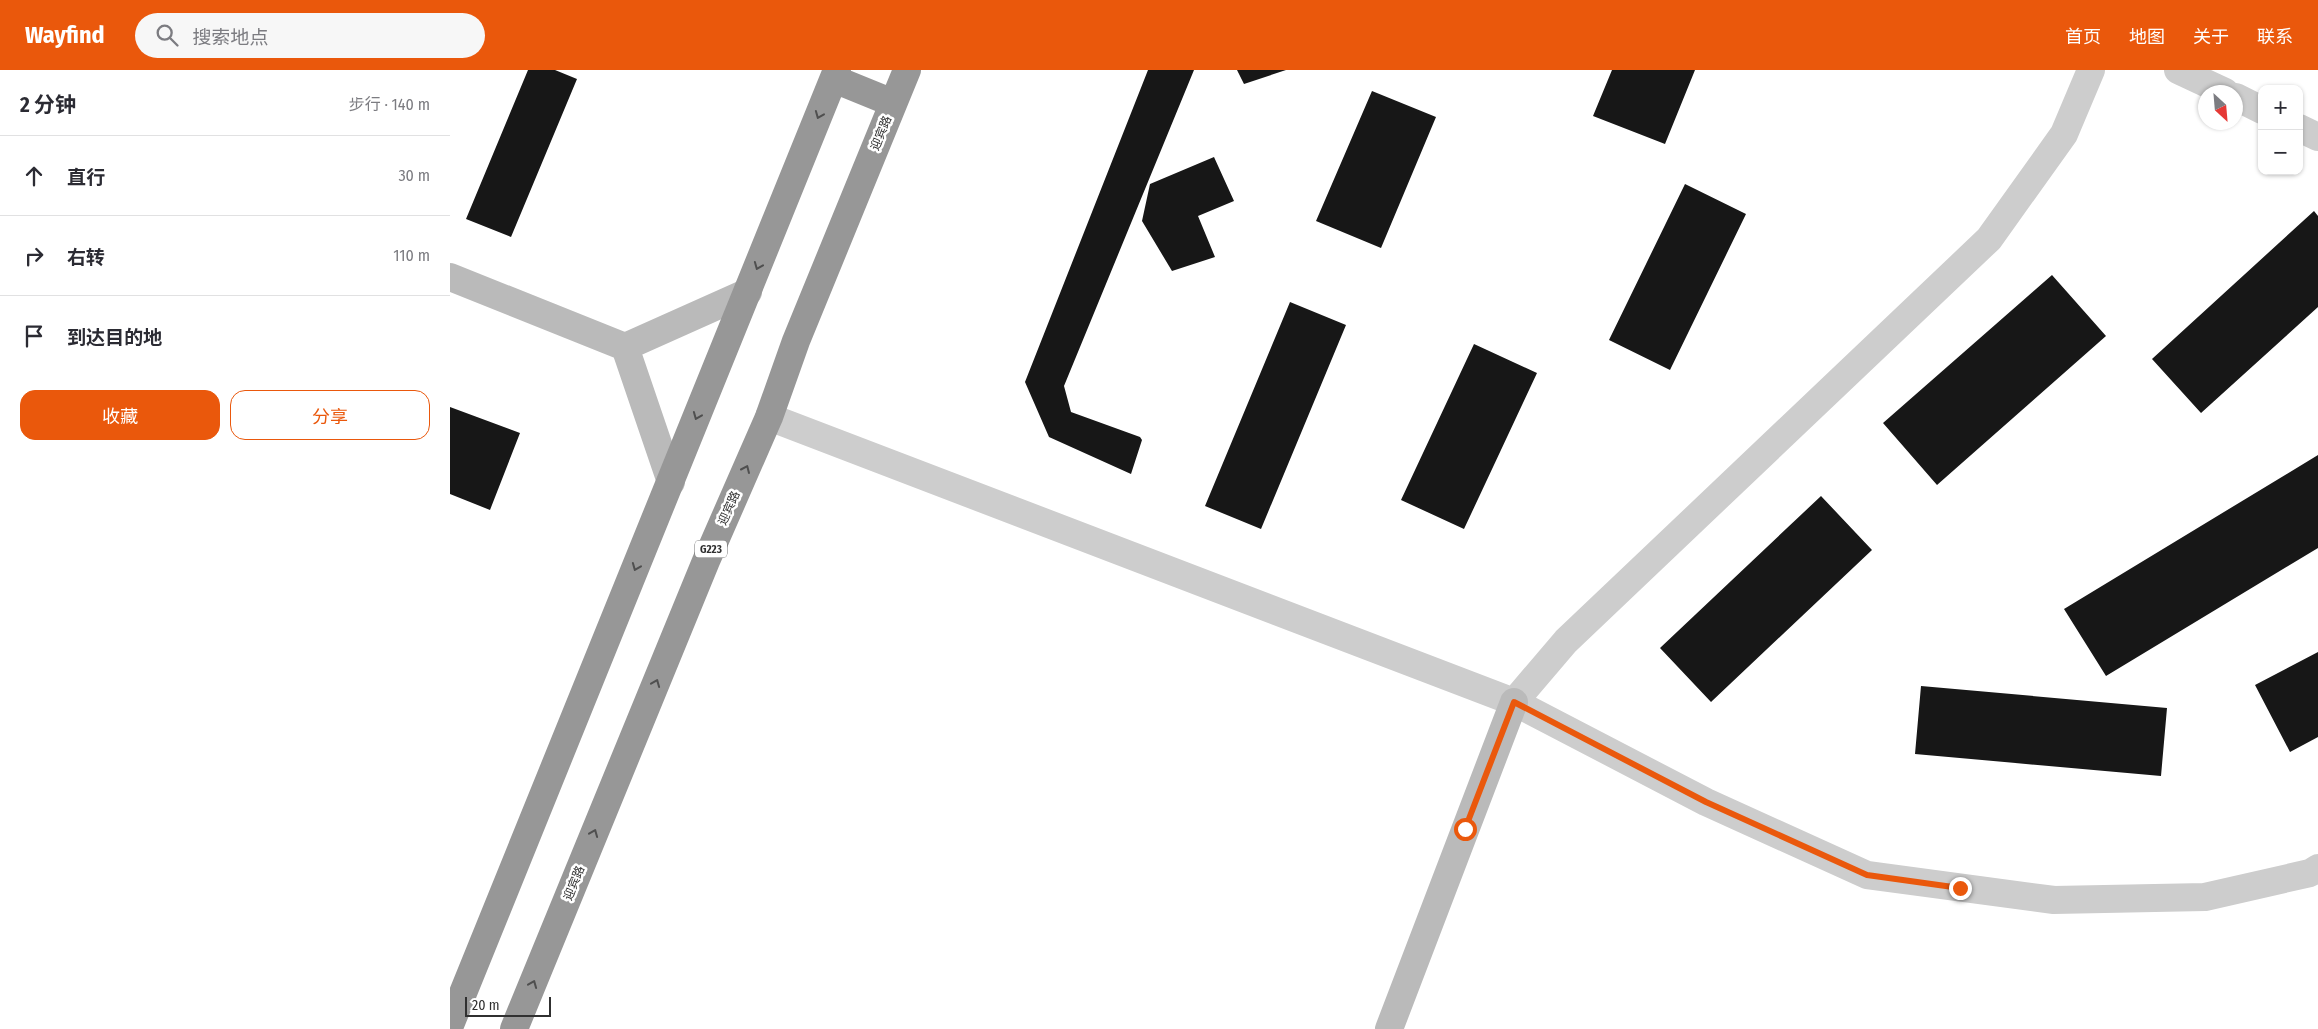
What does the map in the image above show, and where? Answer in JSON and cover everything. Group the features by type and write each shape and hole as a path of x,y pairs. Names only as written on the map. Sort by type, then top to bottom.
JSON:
{"highway":[{"name":"迎宾路","path":"514,1029 706,561 769,418 796,341 907,70"},
{"path":"450,1025 836,75 893,103"}],"street":[{"path":"1389,1029 1514,702 1566,642 1989,239 2064,134 2091,70"},
{"path":"2178,70 2210,85"},
{"path":"2243,101 2258,108"},
{"path":"2303,130 2318,137"},
{"path":"450,277 625,347 748,292"},
{"path":"625,347 671,482"},
{"path":"769,418 1514,702 1706,802 1867,875 2054,900 2073,900 2205,897 2310,873 2318,868"}],"building":[{"path":"528,70 555,70 577,79 511,237 466,219"},
{"path":"1148,70 1194,70 1064,386 1071,412 1140,437 1142,440 1131,474 1049,437 1025,382"},
{"path":"1237,70 1286,70 1244,84"},
{"path":"1612,70 1695,70 1665,144 1593,116"},
{"path":"1372,91 1436,117 1381,248 1316,221"},
{"path":"1214,157 1234,201 1198,216 1215,257 1172,271 1142,221 1150,184"},
{"path":"1685,184 1746,214 1670,370 1609,340"},
{"path":"2314,211 2318,216 2318,307 2201,413 2152,359"},
{"path":"2052,275 2106,336 1937,485 1883,423"},
{"path":"1290,302 1346,325 1261,529 1205,506"},
{"path":"1474,344 1537,373 1464,529 1401,500"},
{"path":"450,407 520,433 490,510 450,494"},
{"path":"2318,455 2318,548 2106,676 2064,609"},
{"path":"1821,496 1872,550 1711,702 1660,648"},
{"path":"2318,652 2318,737 2290,752 2255,685"},
{"path":"1921,686 2167,708 2161,776 1915,754"}],"route":[{"path":"1465,829 1514,702 1706,802 1867,875 1960,888"}]}
